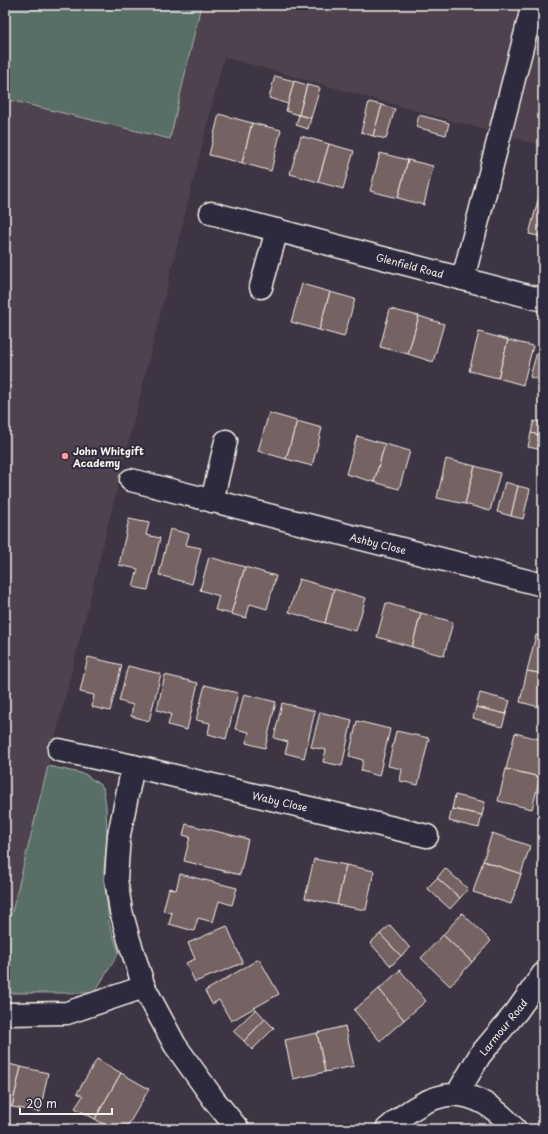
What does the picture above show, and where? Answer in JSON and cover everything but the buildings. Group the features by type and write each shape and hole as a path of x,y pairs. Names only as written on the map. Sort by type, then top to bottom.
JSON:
{"street":[{"path":"463,279 536,8"},
{"name":"Glenfield Road","path":"211,213 543,300"},
{"path":"261,287 276,230"},
{"path":"212,501 226,441"},
{"name":"Ashby Close","path":"131,480 543,585"},
{"name":"Waby Close","path":"59,750 133,766 427,836"},
{"path":"133,766 119,835 116,880 128,940 144,987 175,1045 215,1101 238,1129"},
{"name":"Larmour Road","path":"457,1094 480,1055 517,1012 543,974"},
{"path":"5,1014 67,1013 144,987"},
{"path":"387,1129 418,1105 445,1095 457,1094 476,1098 494,1109 515,1129"}],"shaded area":[{"name":"John Whitgift Academy","path":"5,5 543,5 543,146 224,57 12,912 5,925"}],"green space":[{"path":"5,5 201,5 170,139 5,99"},
{"path":"48,766 85,774 103,787 106,805 107,836 104,871 109,923 119,953 94,993 5,993 5,925 12,912"}],"place":[{"name":"John Whitgift Academy","path":"65,456"}]}
